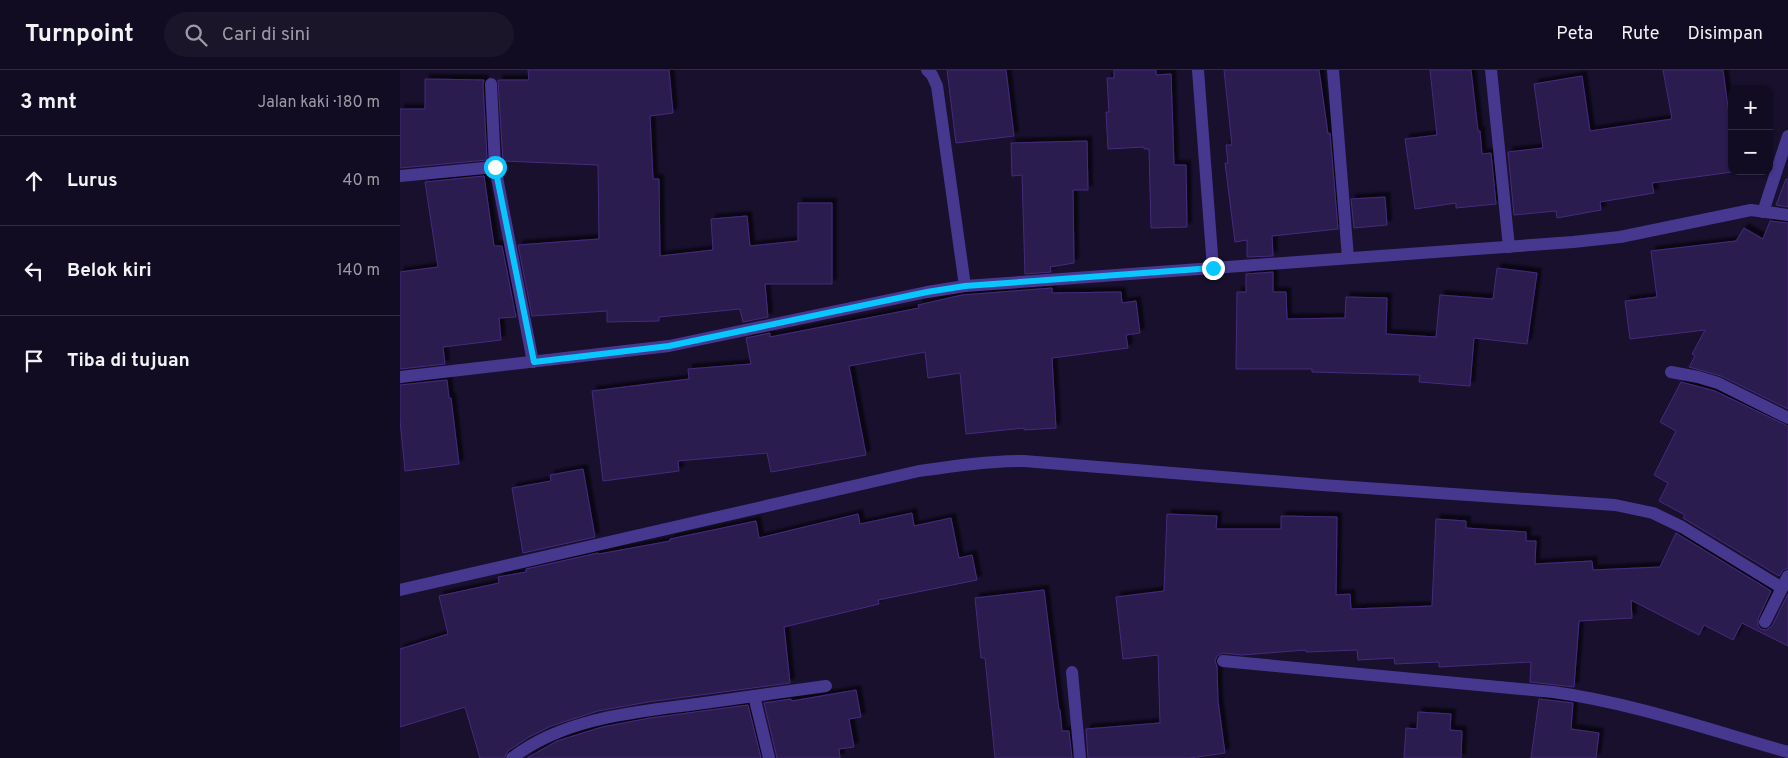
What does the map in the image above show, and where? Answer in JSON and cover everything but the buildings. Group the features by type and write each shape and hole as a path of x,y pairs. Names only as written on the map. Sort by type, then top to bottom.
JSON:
{"street":[{"path":"928,70 937,86 965,286"},
{"path":"1198,70 1213,268"},
{"path":"1334,70 1348,258"},
{"path":"1491,70 1509,247"},
{"path":"491,84 495,167 534,362"},
{"path":"1763,212 1788,136"},
{"path":"400,176 495,167"},
{"path":"400,377 669,346 927,292 965,286 1509,247 1620,237 1752,210 1788,215"},
{"path":"1671,372 1698,377 1718,384 1788,418"},
{"path":"400,590 919,471 996,461 1024,461 1322,485 1615,505 1653,513 1785,582 1765,622"},
{"path":"1223,661 1543,691 1587,697 1644,710 1788,752"},
{"path":"1072,672 1080,758"},
{"path":"512,758 554,734 622,714 826,686"},
{"path":"754,696 769,758"}],"route":[{"path":"495,167 534,362 669,346 947,288 1213,268"}]}
